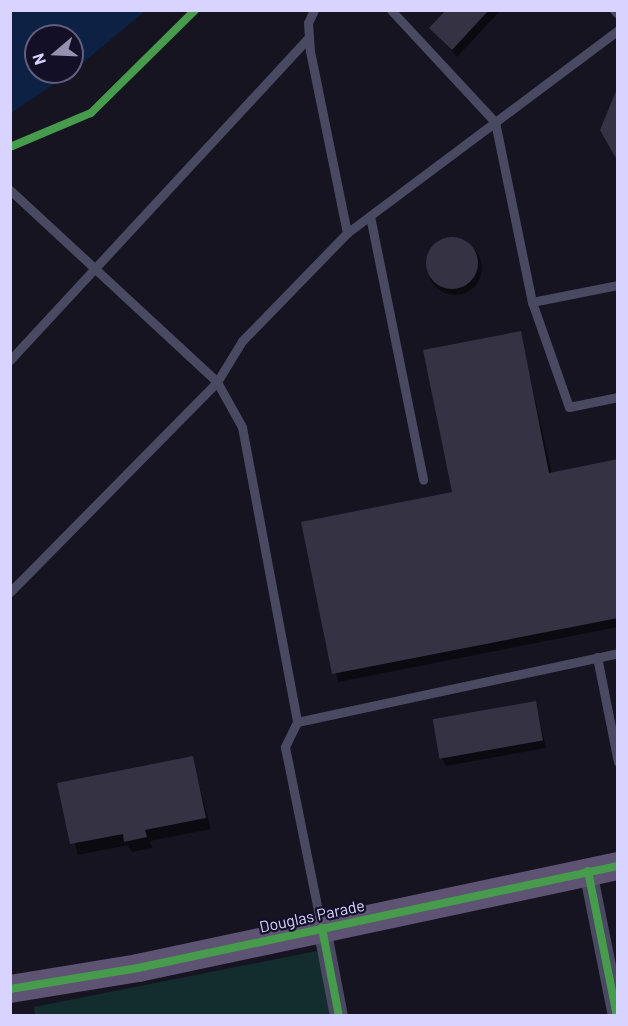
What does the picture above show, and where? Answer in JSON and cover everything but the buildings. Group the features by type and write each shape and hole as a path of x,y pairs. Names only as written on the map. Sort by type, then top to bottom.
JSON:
{"main road":[{"name":"Douglas Parade","path":"10,989 322,928 618,866"}],"street":[{"path":"588,871 617,1016"},
{"path":"322,928 339,1016"}],"lane":[{"path":"314,10 309,37 347,233"},
{"path":"391,10 495,122 532,302 569,407 618,397"},
{"path":"614,10 618,14"},
{"path":"10,592 217,382 242,341 347,233 618,30"},
{"path":"10,360 95,264 309,37"},
{"path":"10,190 95,264 217,382 242,427 297,722 285,747 322,928"},
{"path":"370,216 423,480"},
{"path":"532,302 618,285"},
{"path":"297,722 618,653"},
{"path":"597,657 618,762"}],"green space":[{"path":"327,949 340,1015 35,1016 34,1007"}],"water":[{"path":"11,10 145,10 84,62 84,24 24,24 24,84 54,84 11,113"}],"cycle path":[{"path":"10,147 91,113 195,10"},
{"path":"10,989 138,968 618,866"},
{"path":"588,871 617,1016"},
{"path":"322,928 339,1016"}]}
